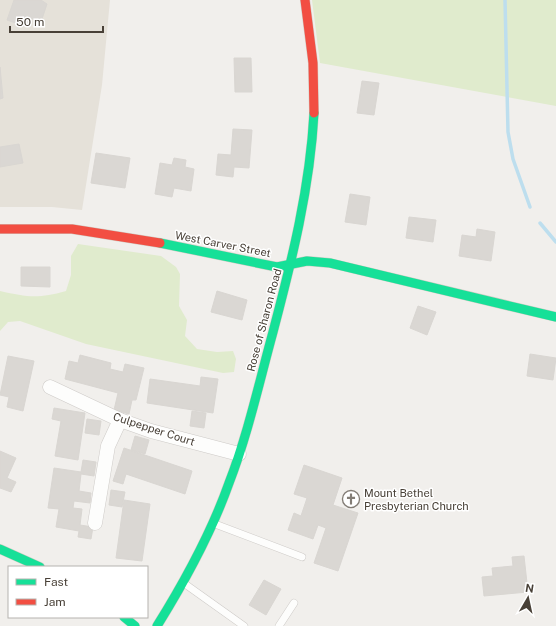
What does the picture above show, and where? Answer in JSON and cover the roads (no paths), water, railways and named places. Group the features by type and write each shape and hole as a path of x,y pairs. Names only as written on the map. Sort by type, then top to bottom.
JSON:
{"street":[{"name":"Rose of Sharon Road","path":"157,626 183,582 230,482 291,262 302,208 311,144 314,102 310,35 305,0"},
{"name":"West Carver Street","path":"0,229 35,227 66,229 164,244 277,266 291,262 307,261 330,263 556,317"},
{"name":"Culpepper Court","path":"50,387 120,420 239,454"},
{"path":"95,523 108,446 120,420"},
{"path":"0,549 38,566"},
{"path":"125,618 135,626"}],"lane":[{"path":"212,523 302,557"},
{"path":"183,582 244,626"},
{"path":"279,626 294,603"}],"waterway":[{"path":"505,0 508,132 513,159 530,207"},
{"path":"540,223 556,242"}],"place":[{"name":"Mount Bethel Presbyterian Church","path":"351,499"}]}
